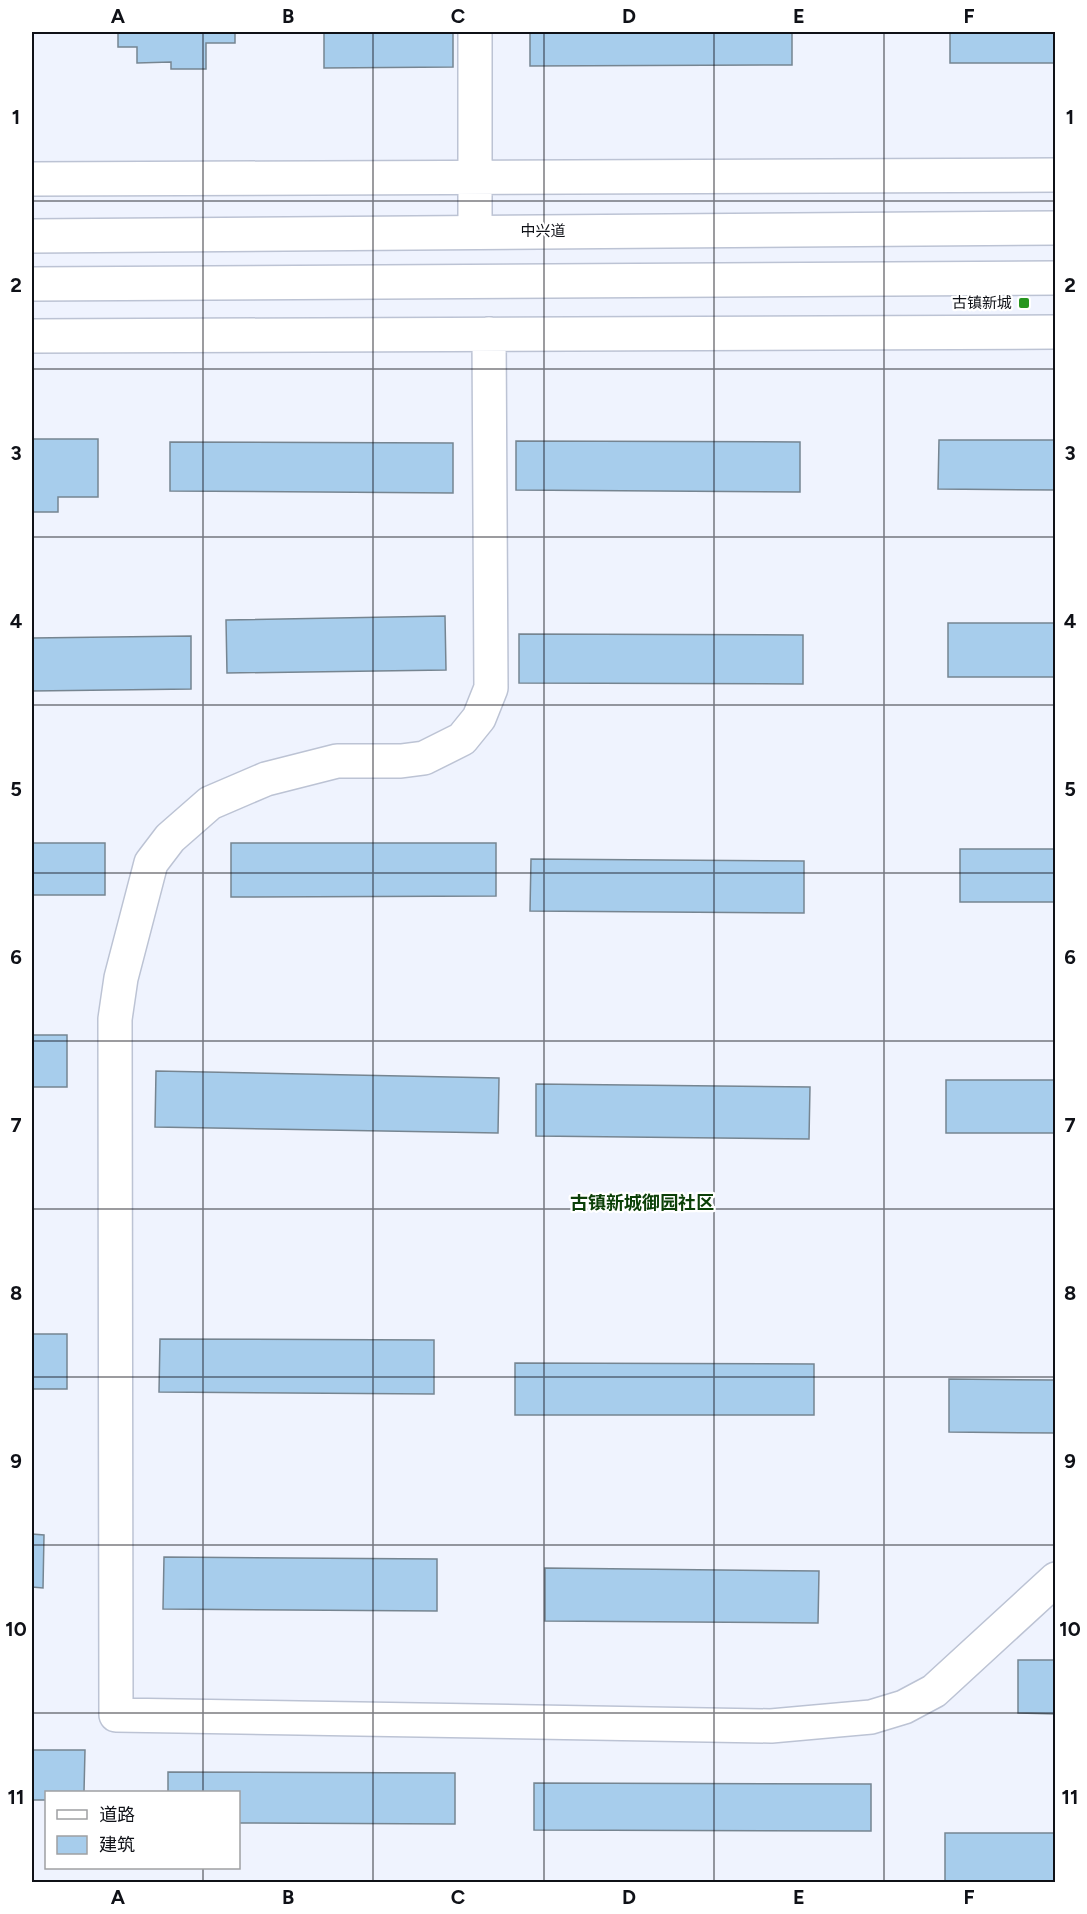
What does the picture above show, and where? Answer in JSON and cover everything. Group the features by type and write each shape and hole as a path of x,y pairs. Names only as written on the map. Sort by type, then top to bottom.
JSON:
{"street":[{"path":"475,32 475,231"},
{"path":"32,179 1056,175"},
{"name":"中兴道","path":"32,236 1056,228"},
{"path":"32,284 1056,278"},
{"path":"32,336 1056,332"},
{"path":"489,334 490,688 479,718 462,739 424,758 401,761 337,761 266,779 210,803 170,838 151,863 121,978 115,1019 116,1715 771,1726 871,1717 904,1707 934,1691 1056,1579"}],"building":[{"path":"118,32 235,32 235,43 206,43 206,69 171,69 171,62 137,63 137,47 118,47"},
{"path":"324,32 453,32 453,67 324,68"},
{"path":"530,32 792,32 792,65 530,66"},
{"path":"950,32 1056,32 1056,63 950,63"},
{"path":"32,439 98,439 98,497 58,497 58,512 32,512"},
{"path":"939,440 1056,440 1056,490 938,489"},
{"path":"516,441 800,442 800,492 516,490"},
{"path":"170,442 453,443 453,493 170,491"},
{"path":"445,616 446,670 227,673 226,620"},
{"path":"948,623 1056,623 1056,677 948,677"},
{"path":"519,634 803,635 803,684 519,683"},
{"path":"191,636 191,689 32,691 32,638"},
{"path":"32,843 105,843 105,895 32,895"},
{"path":"231,843 496,843 496,896 231,897"},
{"path":"960,849 1056,849 1056,902 960,902"},
{"path":"531,859 804,861 804,913 530,911"},
{"path":"32,1035 67,1035 67,1087 32,1087"},
{"path":"156,1071 499,1078 498,1133 155,1127"},
{"path":"946,1080 1056,1080 1056,1133 946,1133"},
{"path":"536,1084 810,1087 809,1139 536,1136"},
{"path":"32,1334 67,1334 67,1389 32,1389"},
{"path":"160,1339 434,1340 434,1394 159,1392"},
{"path":"515,1363 814,1364 814,1415 515,1415"},
{"path":"949,1379 1056,1380 1056,1433 949,1432"},
{"path":"32,1534 44,1535 43,1588 32,1587"},
{"path":"164,1557 437,1559 437,1611 163,1609"},
{"path":"545,1568 819,1571 818,1623 545,1621"},
{"path":"1018,1660 1056,1660 1056,1714 1018,1713"},
{"path":"32,1750 85,1750 84,1791 45,1791 45,1800 32,1800"},
{"path":"168,1772 455,1773 455,1824 240,1823 240,1791 168,1791"},
{"path":"534,1783 871,1784 871,1831 534,1830"},
{"path":"945,1833 1056,1833 1056,1882 945,1882"}],"place":[{"name":"古镇新城","path":"1024,303"}],"district":[{"name":"古镇新城御园社区","path":"642,1203"}]}
